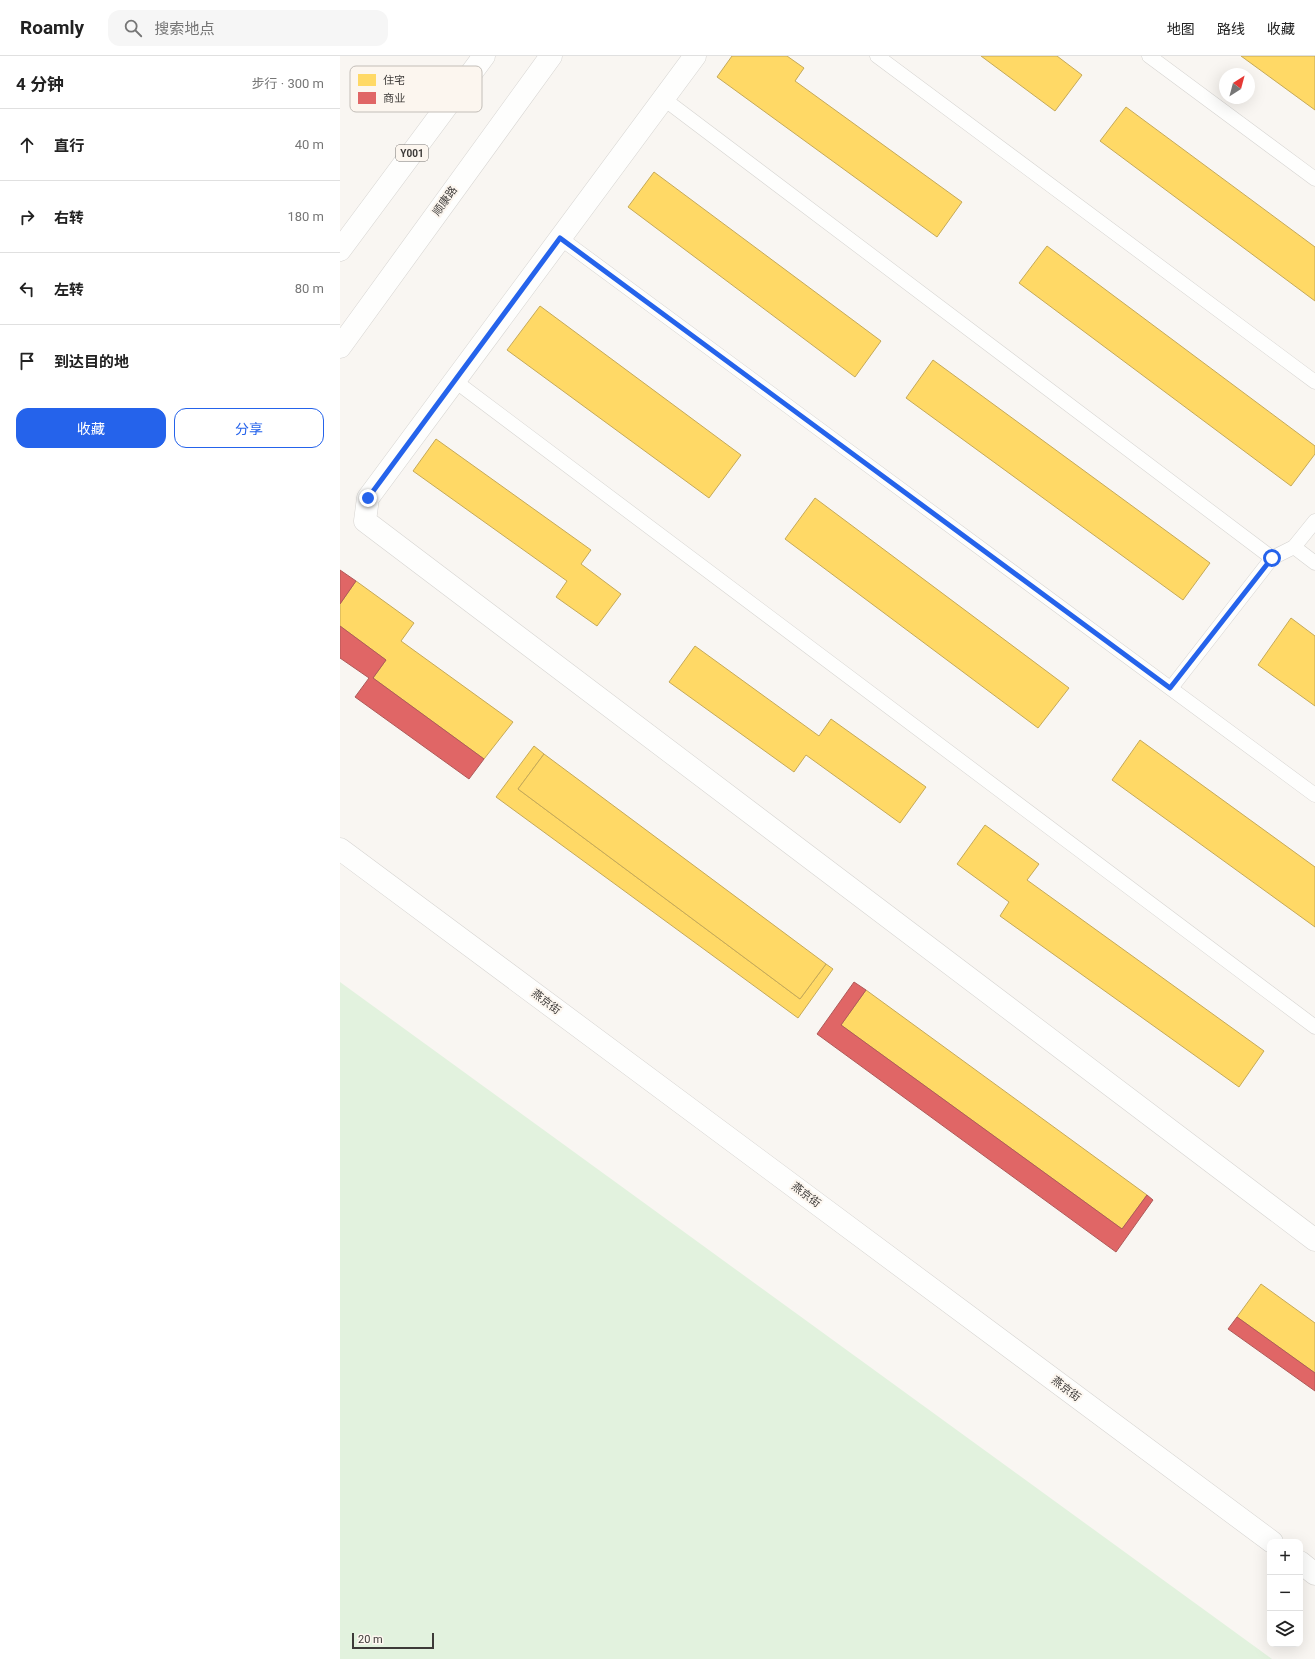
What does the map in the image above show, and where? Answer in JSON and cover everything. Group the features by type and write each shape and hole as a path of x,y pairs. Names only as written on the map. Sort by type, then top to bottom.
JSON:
{"main road":[{"name":"Y001","path":"477,66 484,56"},
{"name":"顺康路","path":"340,347 551,56"},
{"path":"695,56 368,498 366,521 1315,1240"},
{"name":"Y001","path":"340,250 442,112"},
{"name":"燕京街","path":"340,849 1268,1539"},
{"path":"1303,1564 1315,1574"}],"lane":[{"path":"877,56 1315,382"},
{"path":"1149,56 1315,179"},
{"path":"664,98 1272,558"},
{"path":"560,238 1315,795"},
{"path":"455,381 1315,1027"},
{"path":"1170,688 1272,558 1294,547 1315,521"},
{"path":"1294,547 1315,563"}],"green space":[{"path":"340,982 1272,1659 340,1659"}],"building: 住宅":[{"path":"732,56 787,56 804,68 795,81 962,202 937,237 717,77"},
{"path":"981,56 1057,56 1082,75 1055,111"},
{"path":"1241,56 1315,56 1315,110"},
{"path":"1126,107 1315,247 1315,301 1100,141"},
{"path":"654,172 881,341 855,377 628,207"},
{"path":"1047,246 1315,446 1315,454 1291,486 1019,283"},
{"path":"540,306 741,455 709,498 507,350"},
{"path":"933,360 1210,563 1183,600 906,398"},
{"path":"436,439 591,550 581,564 621,594 597,626 556,597 567,581 413,471"},
{"path":"815,498 1069,688 1038,728 785,539"},
{"path":"356,581 414,623 401,641 513,722 484,759 373,678 386,660 340,626 340,604"},
{"path":"1291,618 1315,636 1315,706 1258,665"},
{"path":"695,646 819,736 831,719 926,787 900,823 806,755 794,772 669,682"},
{"path":"1140,740 1315,867 1315,927 1112,780"},
{"path":"534,746 544,754 518,789 800,999 826,964 833,969 798,1018 496,797"},
{"path":"544,754 826,964 800,999 518,789"},
{"path":"985,825 1039,864 1027,880 1264,1051 1239,1087 1000,916 1009,902 957,864"},
{"path":"866,990 1147,1195 1122,1229 841,1025"},
{"path":"1261,1284 1315,1323 1315,1373 1237,1317"}],"building: 商业":[{"path":"340,570 356,581 340,604"},
{"path":"340,626 386,660 373,678 484,759 469,779 355,697 369,678 340,658"},
{"path":"854,982 866,990 841,1025 1122,1229 1147,1195 1153,1200 1116,1252 817,1034"},
{"path":"1237,1317 1315,1373 1315,1391 1228,1329"}],"route":[{"path":"368,498 560,238 1170,688 1272,558"}]}
